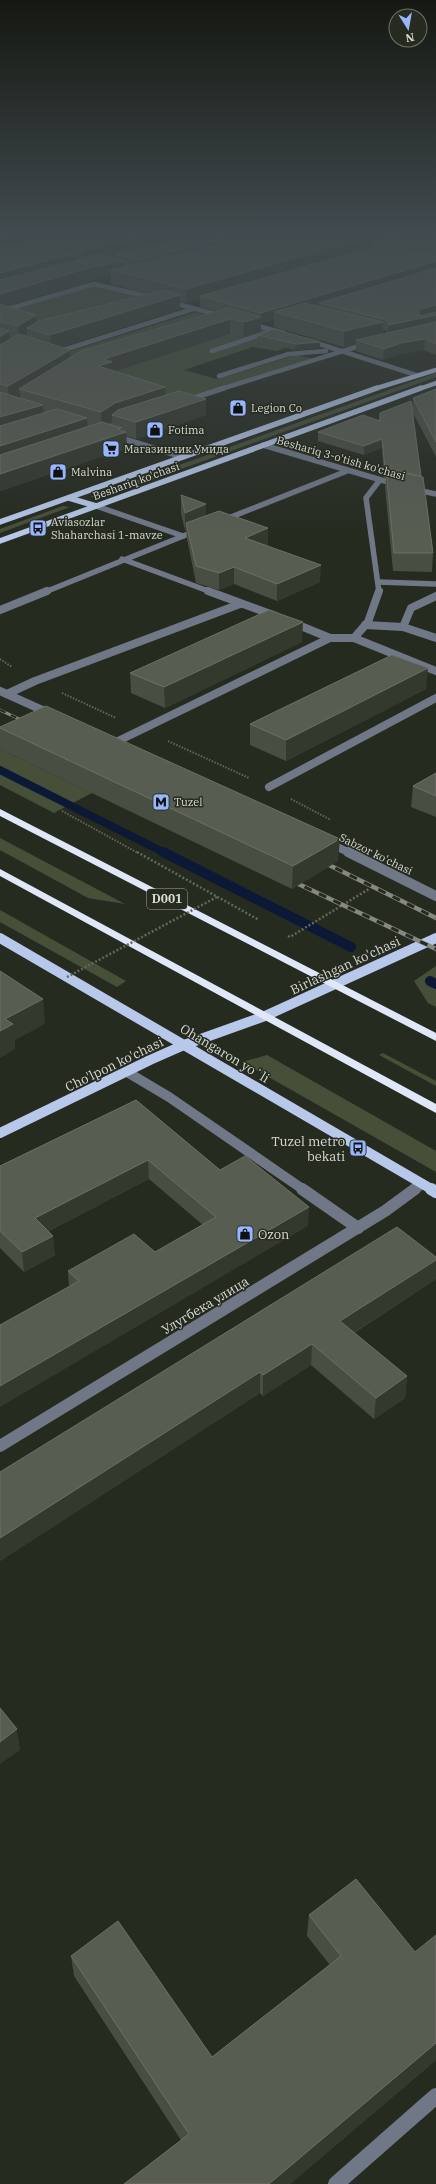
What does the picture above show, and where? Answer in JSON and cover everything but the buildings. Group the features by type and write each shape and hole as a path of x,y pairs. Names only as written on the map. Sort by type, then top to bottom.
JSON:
{"highway":[{"name":"D001","path":"0,812 436,1038"},
{"path":"0,872 436,1109"}],"main road":[{"name":"Beshariq ko'chasi","path":"0,522 416,375 436,370"},
{"name":"Beshariq ko'chasi","path":"0,541 436,383"},
{"path":"69,498 96,506"},
{"name":"Ohangaron yoʻli","path":"0,938 436,1192"},
{"name":"Birlashgan ko'chasi","path":"265,1016 436,938"},
{"name":"Cho'lpon ko'chasi","path":"0,1133 184,1045 265,1016"}],"street":[{"path":"58,356 50,354 114,334"},
{"path":"212,351 266,334"},
{"path":"300,338 342,350 416,375"},
{"path":"183,402 342,350 378,341"},
{"path":"219,376 289,354 342,350"},
{"path":"110,435 183,457"},
{"name":"Beshariq 3-o'tish ko'chasi","path":"263,446 379,481 436,494"},
{"path":"212,524 347,471"},
{"path":"354,638 365,625 379,594 366,498 379,481"},
{"path":"96,506 183,536"},
{"path":"0,610 122,559 204,527"},
{"path":"122,559 240,604 276,616 330,638 354,638 436,671"},
{"path":"378,582 436,584"},
{"path":"403,627 411,608 436,596"},
{"path":"3,693 240,604"},
{"path":"365,625 403,627 436,638"},
{"path":"116,742 330,638"},
{"path":"3,693 58,717"},
{"path":"269,787 436,698"},
{"name":"Sabzor ko'chasi","path":"316,837 436,896"},
{"path":"127,1072 170,1097 358,1228"},
{"name":"Улугбека улица","path":"0,1446 358,1228 422,1184"},
{"path":"336,2184 436,2096"}],"path":[{"path":"0,659 35,681 269,787 337,823"},
{"path":"62,811 263,922"},
{"path":"283,933 290,937 369,889"},
{"path":"67,977 217,897"}],"green space":[{"path":"126,334 171,334 81,360 61,354"},
{"path":"181,334 288,334 306,339 277,351 253,347 184,370 217,379 296,355 315,359 213,393 103,433 62,417 89,364"},
{"path":"436,373 436,377 101,498 90,497"},
{"path":"63,506 70,507 0,533 0,529"},
{"path":"0,749 92,793 54,813 0,785"},
{"path":"0,838 125,904 88,898 0,850"},
{"path":"0,910 126,981 117,987 0,922"},
{"path":"436,966 436,1007 428,1003 414,981"},
{"path":"383,1053 436,1081 436,1086 379,1055"},
{"path":"267,1055 436,1151 436,1172 242,1062"}],"waterway":[{"path":"0,770 165,853"},
{"path":"163,852 351,947"},
{"path":"430,981 436,984"}],"railway":[{"path":"0,710 28,723"},
{"path":"321,861 436,918"},
{"path":"290,880 436,949"}],"place":[{"name":"Legion Co","path":"238,408"},
{"name":"Fotima","path":"155,430"},
{"name":"Магазинчик Умида","path":"111,449"},
{"name":"Malvina","path":"58,472"},
{"name":"Aviasozlar Shaharchasi 1-mavze","path":"38,528"},
{"name":"Tuzel","path":"161,802"},
{"name":"Tuzel metro bekati","path":"358,1148"},
{"name":"Ozon","path":"245,1234"}]}
